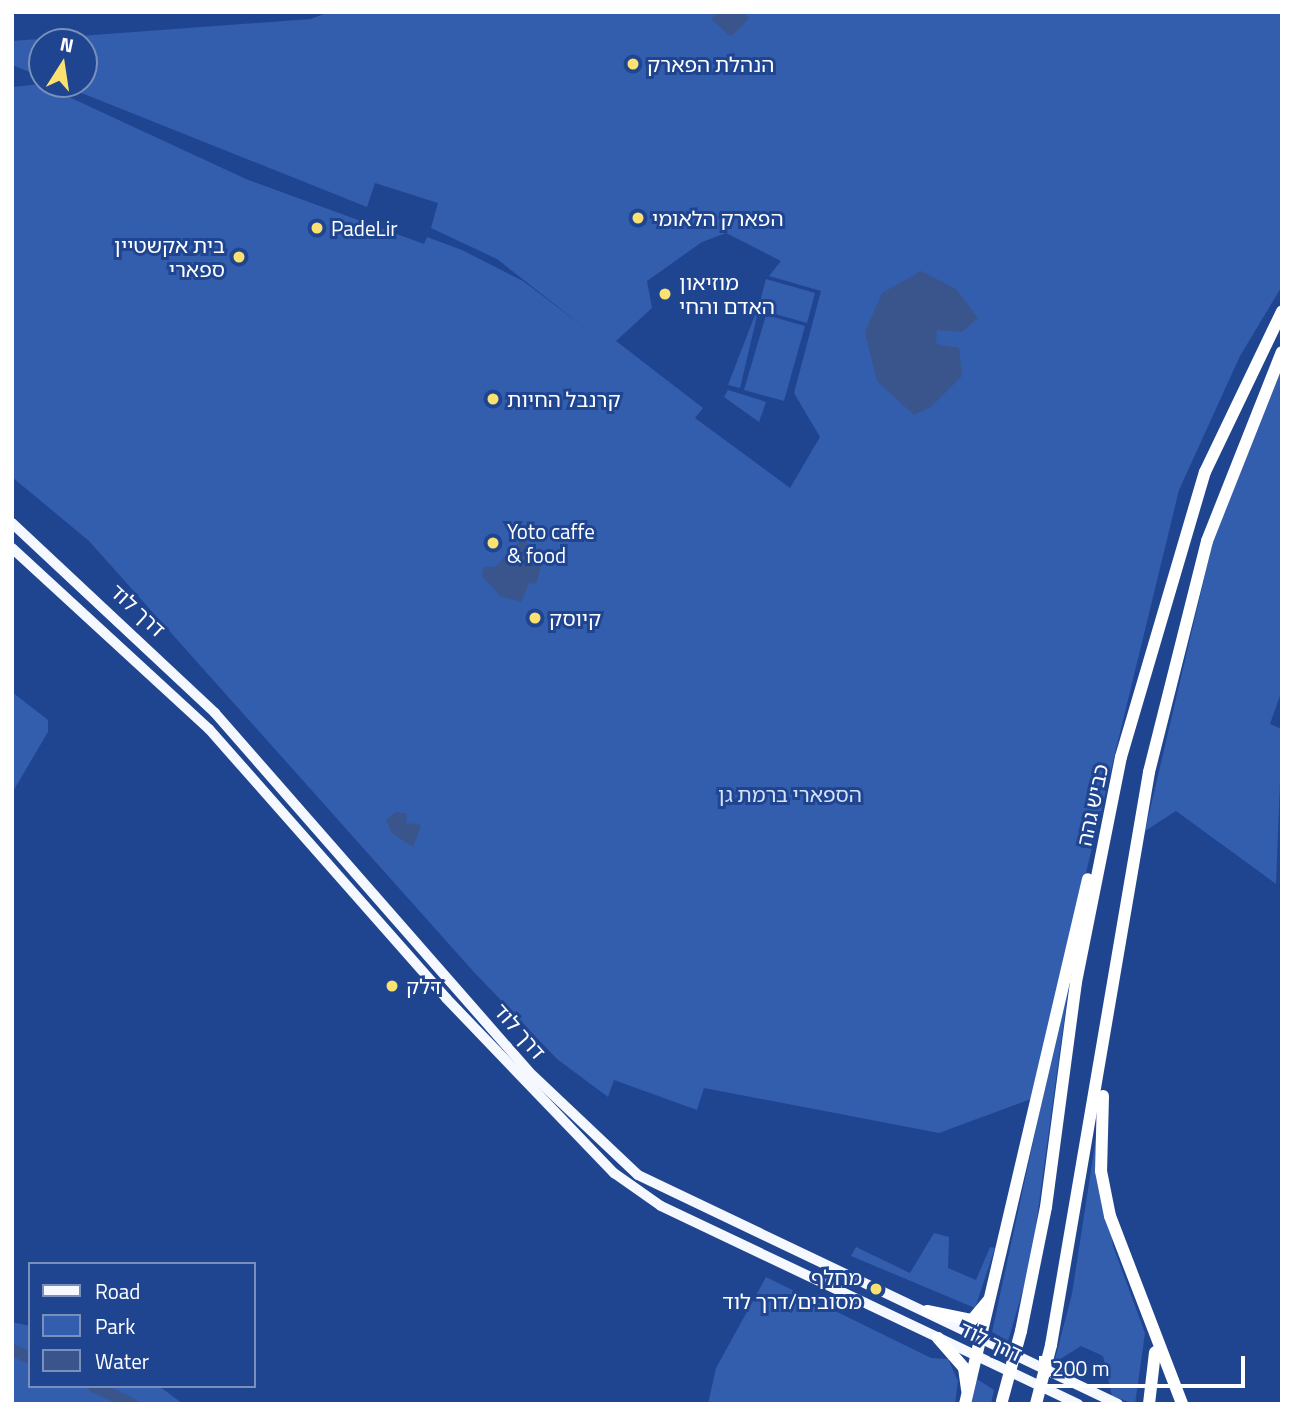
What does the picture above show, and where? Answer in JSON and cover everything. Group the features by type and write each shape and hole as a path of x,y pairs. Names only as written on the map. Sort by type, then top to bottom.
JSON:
{"highway":[{"name":"כביש גהה","path":"1002,1402 1021,1331 1046,1206 1076,982 1121,757 1205,472 1282,311"},
{"path":"1036,1404 1082,1197 1111,977 1149,772 1207,541 1282,352"},
{"path":"966,1401 984,1337 1064,968 1121,757"},
{"path":"1111,977 1101,1171 1116,1241 1152,1339 1182,1404"},
{"path":"927,1311 972,1320 983,1311 1015,1198"},
{"path":"938,1338 964,1368 966,1401"},
{"path":"1149,1404 1156,1366 1152,1339"}],"main road":[{"name":"דרך לוד","path":"12,523 136,634 246,745 528,1070 596,1139 675,1198 984,1337 1118,1404"},
{"name":"דרך לוד","path":"12,548 209,729 446,998 614,1173 661,1206 1078,1404"}],"green space":[{"name":"הספארי ברמת גן","path":"329,12 1282,12 1282,286 1240,356 1179,490 1031,1099 939,1133 704,1088 697,1110 614,1080 608,1097 557,1059 473,971 89,541 12,477 12,87 28,85 28,98 71,98 246,179 424,244 427,237 462,250 523,281 585,328 497,259 431,228 438,203 375,183 367,207 94,98 98,98 98,35 311,19","holes":["726,233 781,261 769,276 821,291 794,393 820,437 790,488 695,418 703,408 616,341 652,308 647,281 702,242"]},
{"name":"הספארי ברמת גן","path":"28,40 28,71 12,65 12,41"},
{"path":"766,279 815,293 807,323 758,309"},
{"path":"755,315 757,316 740,388 728,385"},
{"path":"766,315 805,326 784,401 744,390"},
{"path":"1282,362 1282,690 1270,724 1282,729 1276,884 1176,811 1145,831 1216,528"},
{"path":"728,390 766,402 759,422 724,397"},
{"path":"12,692 48,720 48,732 12,793"},
{"path":"1072,962 1031,1262 1008,1341 992,1332"},
{"path":"1097,1131 1113,1246 1145,1333 1135,1404 1112,1396 1103,1356 1081,1346 1054,1363 1072,1294"},
{"path":"934,1233 949,1237 948,1268 976,1280 990,1247 995,1248 975,1308 851,1256 856,1247 910,1273"},
{"path":"766,1277 931,1358 948,1359 958,1381 955,1404 708,1404 716,1368"},
{"path":"12,1322 28,1326 28,1388 162,1388 183,1404 12,1404"},
{"path":"977,1379 994,1390 991,1404 969,1404"}],"water":[{"path":"718,12 743,12 749,18 731,37 711,19"},
{"path":"921,271 956,289 978,318 962,332 937,330 936,344 959,348 962,376 931,407 914,415 877,381 865,332 882,293"},
{"path":"522,539 544,556 536,584 529,583 521,602 500,596 482,576 484,567 495,567"},
{"path":"396,812 407,814 406,823 421,825 413,847 392,833 386,820"}],"waterway":[{"path":"12,1350 28,1357"},
{"path":"97,1388 132,1404"}],"place":[{"name":"הנהלת הפארק","path":"633,64"},
{"name":"הפארק הלאומי","path":"638,218"},
{"name":"PadeLir","path":"317,228"},
{"name":"בית אקשטיין ספארי","path":"239,257"},
{"name":"מוזיאון האדם והחי","path":"665,294"},
{"name":"קרנבל החיות","path":"493,399"},
{"name":"Yoto caffe & food","path":"493,543"},
{"name":"קיוסק","path":"535,618"},
{"name":"דלק","path":"392,986"},
{"name":"מחלף מסובים/דרך לוד","path":"876,1289"}]}
